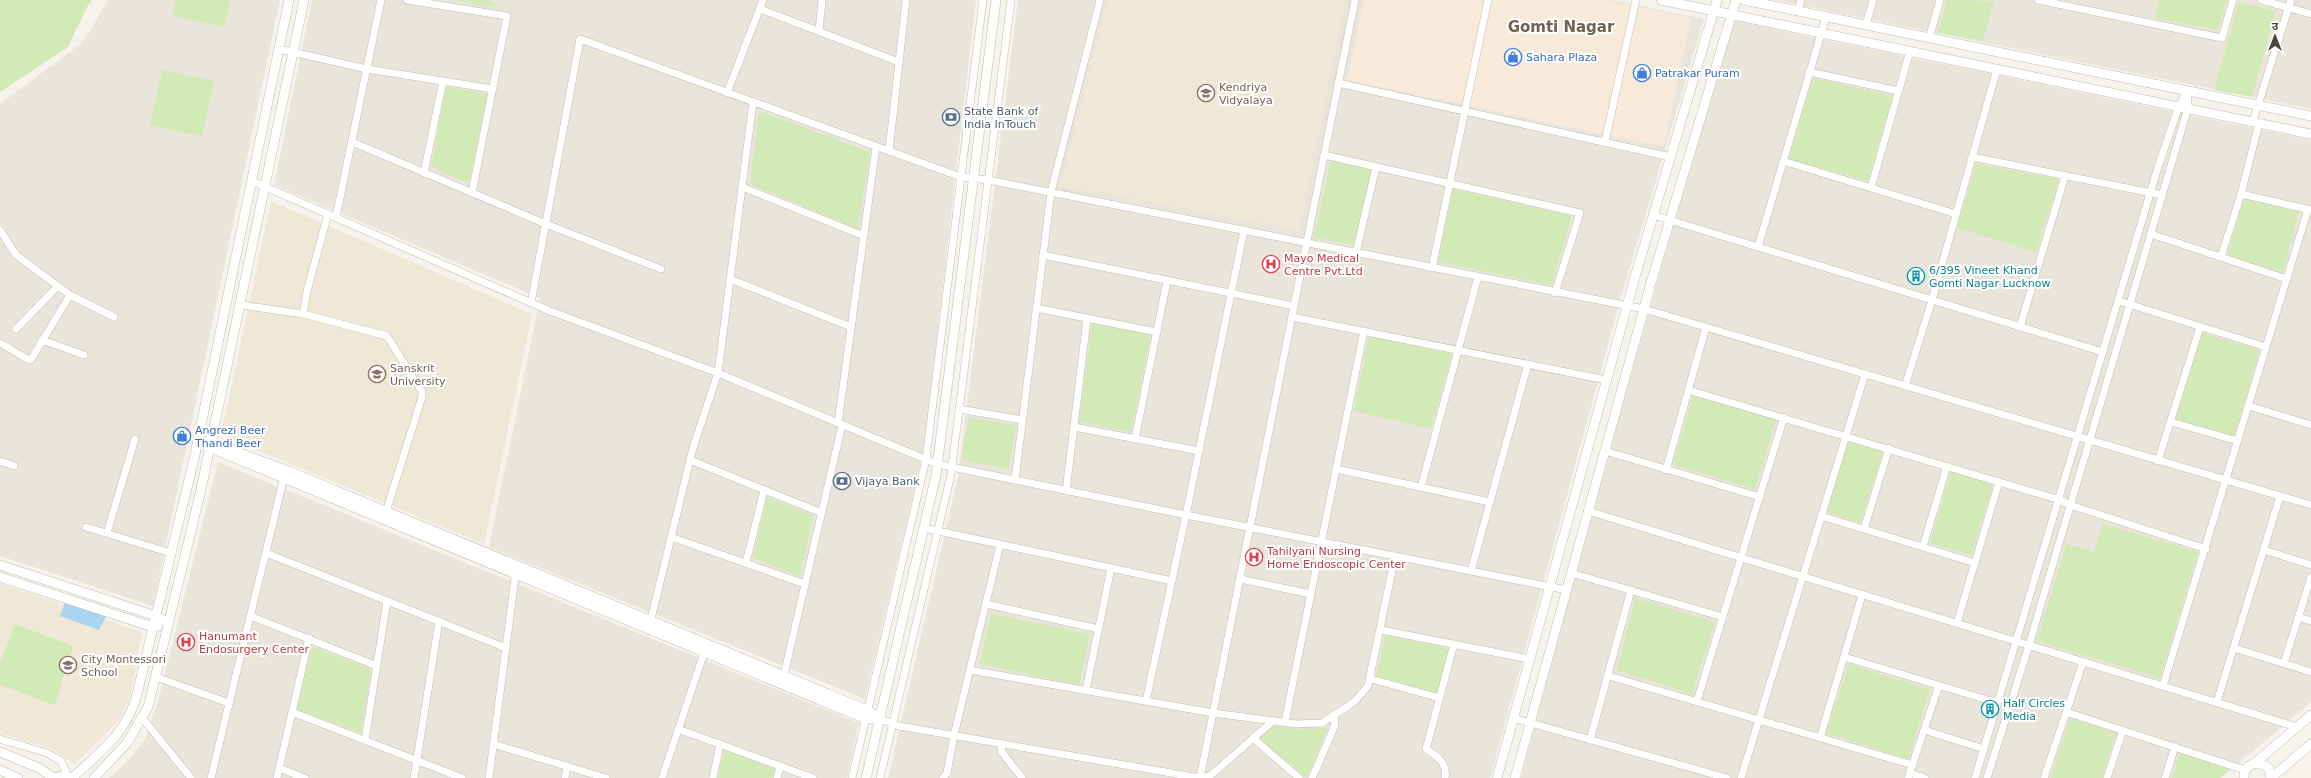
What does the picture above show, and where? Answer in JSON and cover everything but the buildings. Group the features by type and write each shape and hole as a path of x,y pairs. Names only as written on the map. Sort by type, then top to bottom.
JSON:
{"street":[{"path":"0,752 33,765 54,778 71,777 114,739 130,717 198,440 289,0"},
{"path":"94,778 127,743 143,719 148,708 211,445 304,0"},
{"path":"336,217 381,0"},
{"path":"407,0 507,16 472,193"},
{"path":"727,93 763,0"},
{"path":"819,32 822,0"},
{"path":"889,151 906,0"},
{"path":"852,778 926,459 983,0"},
{"path":"866,778 924,528 937,464 996,0"},
{"path":"880,778 952,467 1011,0"},
{"path":"1015,480 1051,192 1100,0"},
{"path":"1200,778 1355,0"},
{"path":"1432,268 1488,0"},
{"path":"1605,142 1636,0"},
{"path":"1661,0 2311,134"},
{"path":"1497,778 1548,586 1626,307 1717,0"},
{"path":"1515,778 1644,309 1736,0"},
{"path":"1744,0 2187,92 2311,116"},
{"path":"1798,11 1801,0"},
{"path":"1866,25 1873,0"},
{"path":"1928,38 1940,0"},
{"path":"2038,0 2222,38 2233,0"},
{"path":"2262,0 2290,3 2311,14"},
{"path":"2221,257 2241,194 2256,122 2257,105 2290,3"},
{"path":"760,9 899,62"},
{"path":"1758,247 1826,17"},
{"path":"531,303 580,39 961,177 988,180 1051,192 1626,307 1644,309 2311,505"},
{"path":"279,49 367,69 493,90"},
{"path":"1871,188 1910,51"},
{"path":"1905,386 1932,300 1997,69"},
{"path":"1809,72 1898,92"},
{"path":"424,173 443,82"},
{"path":"1338,84 1670,157"},
{"path":"1987,778 2029,645 2151,234 2187,92"},
{"path":"650,620 690,460 718,373 753,102"},
{"path":"1975,778 2060,500 2151,193 2184,107"},
{"path":"352,142 546,224 661,268"},
{"path":"784,675 822,513 840,424 851,327 876,146"},
{"path":"1324,154 1580,213 1555,292"},
{"path":"1972,157 2162,195"},
{"path":"1783,161 1956,214"},
{"path":"1356,253 1376,167"},
{"path":"2020,327 2065,176"},
{"path":"252,180 531,303 718,373 937,464 1186,516 1567,590"},
{"path":"742,187 864,236"},
{"path":"2163,686 2309,209 2241,194"},
{"path":"303,314 307,291 328,214"},
{"path":"1653,215 2104,352"},
{"path":"0,230 16,255 70,295 114,317"},
{"path":"1146,701 1186,516 1244,230"},
{"path":"2151,234 2287,278"},
{"path":"1043,255 1294,306"},
{"path":"1421,487 1478,277"},
{"path":"730,279 851,327"},
{"path":"1135,439 1167,280"},
{"path":"16,328 58,286"},
{"path":"0,343 29,360 32,358 70,295"},
{"path":"2119,301 2266,347"},
{"path":"241,305 303,314 387,336 422,392 422,397 386,512"},
{"path":"1036,308 1157,332"},
{"path":"1292,316 1606,380"},
{"path":"1066,491 1088,318"},
{"path":"1666,470 1706,327"},
{"path":"2158,461 2200,327"},
{"path":"1285,722 1364,331"},
{"path":"42,340 84,355"},
{"path":"1471,571 1528,364"},
{"path":"1741,778 1865,374"},
{"path":"1688,390 1889,448 2060,500 2070,505 2206,549"},
{"path":"2249,406 2311,425"},
{"path":"959,409 1022,420"},
{"path":"1697,702 1784,417"},
{"path":"2171,422 2238,441"},
{"path":"1074,427 1199,451"},
{"path":"107,533 135,439"},
{"path":"198,440 706,647 866,715 892,724 1200,778 1210,776 1273,720"},
{"path":"1864,529 1889,448"},
{"path":"1605,451 1760,497"},
{"path":"690,460 822,513"},
{"path":"0,461 14,466"},
{"path":"1923,547 1947,466"},
{"path":"1336,469 1490,502"},
{"path":"285,475 386,512 516,569 650,620 706,647 784,675 866,715"},
{"path":"211,778 285,475"},
{"path":"1957,624 1999,482"},
{"path":"746,563 764,490"},
{"path":"2217,702 2280,496"},
{"path":"1588,511 2297,727"},
{"path":"1821,516 1975,563"},
{"path":"86,527 171,553"},
{"path":"924,528 1172,581"},
{"path":"670,537 805,584"},
{"path":"953,778 945,775 1000,545"},
{"path":"2264,550 2311,565"},
{"path":"266,553 506,648"},
{"path":"970,670 1213,713 1285,722 1322,723 1354,702 1368,686 1371,679 1395,556"},
{"path":"0,565 156,616 169,623"},
{"path":"1086,690 1111,568"},
{"path":"489,778 516,569"},
{"path":"1571,573 1723,617"},
{"path":"0,577 153,627 169,623"},
{"path":"2284,663 2311,577"},
{"path":"1240,580 1311,594"},
{"path":"1590,740 1609,676 1631,590"},
{"path":"1820,738 1862,595"},
{"path":"365,740 387,601"},
{"path":"986,604 1099,629"},
{"path":"250,616 377,666"},
{"path":"2298,617 2311,621"},
{"path":"414,778 439,621"},
{"path":"1381,630 1529,659"},
{"path":"277,778 309,638"},
{"path":"1445,778 1445,766 1436,756 1426,749 1454,644"},
{"path":"662,778 706,647"},
{"path":"2234,648 2311,672"},
{"path":"1844,657 1998,703"},
{"path":"2044,778 2083,662"},
{"path":"1609,676 1913,765"},
{"path":"156,677 229,703"},
{"path":"1371,679 1440,698"},
{"path":"1925,778 1909,776 1939,685"},
{"path":"292,712 462,778"},
{"path":"2066,712 2175,747 2245,773"},
{"path":"2237,778 2245,773 2311,715"},
{"path":"1312,778 1335,725 1334,716"},
{"path":"1513,718 1727,778"},
{"path":"143,719 191,778"},
{"path":"678,729 813,778"},
{"path":"1924,730 1984,749"},
{"path":"2107,778 2123,730"},
{"path":"1253,738 1299,778"},
{"path":"0,739 48,753 61,761 71,777"},
{"path":"1002,743 1001,751 1022,778"},
{"path":"493,744 606,778"},
{"path":"713,778 720,744"},
{"path":"2255,763 2267,766 2271,778 2311,744"},
{"path":"2165,778 2175,747"},
{"path":"565,778 567,766"},
{"path":"778,778 780,766"},
{"path":"279,768 305,778"},
{"path":"0,770 18,778"}],"shaded area":[{"path":"108,0 280,0 153,606 0,556 0,104 83,42"},
{"path":"312,0 976,0 924,448 865,699 489,547 540,298 274,185"},
{"path":"1018,0 1613,0 1704,19 1621,297 1490,778 888,778 958,477"},
{"name":"Kendriya Vidyalaya","path":"1107,0 1346,0 1300,230 1061,186"},
{"path":"1364,0 1604,0 1691,18 1664,147 1347,80"},
{"path":"1774,0 2311,0 2311,109"},
{"path":"1735,21 2311,140 2311,702 2221,778 1521,778 1590,520 1668,244"},
{"name":"Sanskrit University","path":"271,201 532,314 484,544 221,435"},
{"path":"218,462 859,723 847,778 109,778 125,764 145,739 157,705"},
{"name":"City Montessori School","path":"0,583 142,632 130,697 119,720 75,764 50,748 0,734"}],"green space":[{"path":"0,0 92,0 87,7 68,47 0,92"},
{"path":"176,0 230,0 224,27 173,16"},
{"path":"453,0 489,0 500,8"},
{"path":"1947,0 1994,1 1983,41 1937,33"},
{"path":"2160,0 2227,0 2218,30 2155,18"},
{"path":"2239,2 2276,11 2252,97 2214,90"},
{"path":"162,70 214,81 202,136 150,125"},
{"path":"1813,78 1893,96 1868,181 1788,159"},
{"path":"446,87 488,94 469,183 431,167"},
{"path":"759,111 870,152 858,229 750,184"},
{"path":"1331,161 1374,170 1357,246 1314,237"},
{"path":"1976,164 2059,179 2036,252 1957,228"},
{"path":"1453,189 1572,216 1552,285 1438,262"},
{"path":"2244,199 2299,211 2283,272 2227,255"},
{"path":"1092,323 1151,334 1131,432 1079,422"},
{"path":"2202,333 2260,350 2234,436 2176,419"},
{"path":"1369,336 1452,354 1431,429 1354,411"},
{"path":"1693,396 1776,420 1755,489 1673,465"},
{"path":"969,417 1016,425 1008,469 961,460"},
{"path":"1848,441 1883,452 1860,523 1826,512"},
{"path":"1951,471 1993,484 1971,555 1930,543"},
{"path":"767,497 813,516 800,576 753,558"},
{"path":"2103,524 2198,552 2160,678 2037,641 2066,544 2094,552"},
{"path":"1635,598 1715,622 1692,694 1617,670"},
{"path":"991,614 1090,634 1079,685 980,664"},
{"path":"15,624 73,646 55,705 0,685 0,664"},
{"path":"1385,635 1450,649 1437,693 1376,676"},
{"path":"312,647 371,669 361,733 297,709"},
{"path":"1849,664 1930,690 1908,759 1826,733"},
{"path":"2070,718 2116,733 2102,778 2051,778"},
{"path":"1273,726 1298,729 1328,728 1307,778 1258,738"},
{"path":"724,749 774,768 772,778 718,778"},
{"path":"2180,753 2230,769 2220,778 2172,778"}],"water":[{"path":"65,602 106,616 99,630 60,616"}],"place":[{"name":"Sahara Plaza","path":"1513,57"},
{"name":"Patrakar Puram","path":"1642,73"},
{"name":"Kendriya Vidyalaya","path":"1206,93"},
{"name":"State Bank of India InTouch","path":"951,117"},
{"name":"Mayo Medical Centre Pvt.Ltd","path":"1271,264"},
{"name":"6/395 Vineet Khand Gomti Nagar Lucknow","path":"1916,276"},
{"name":"Sanskrit University","path":"377,374"},
{"name":"Angrezi Beer Thandi Beer","path":"182,436"},
{"name":"Vijaya Bank","path":"842,481"},
{"name":"Tahilyani Nursing Home Endoscopic Center","path":"1254,557"},
{"name":"Hanumant Endosurgery Center","path":"186,642"},
{"name":"City Montessori School","path":"68,665"},
{"name":"Half Circles Media","path":"1990,709"}],"district":[{"name":"Gomti Nagar","path":"1561,27"}]}
